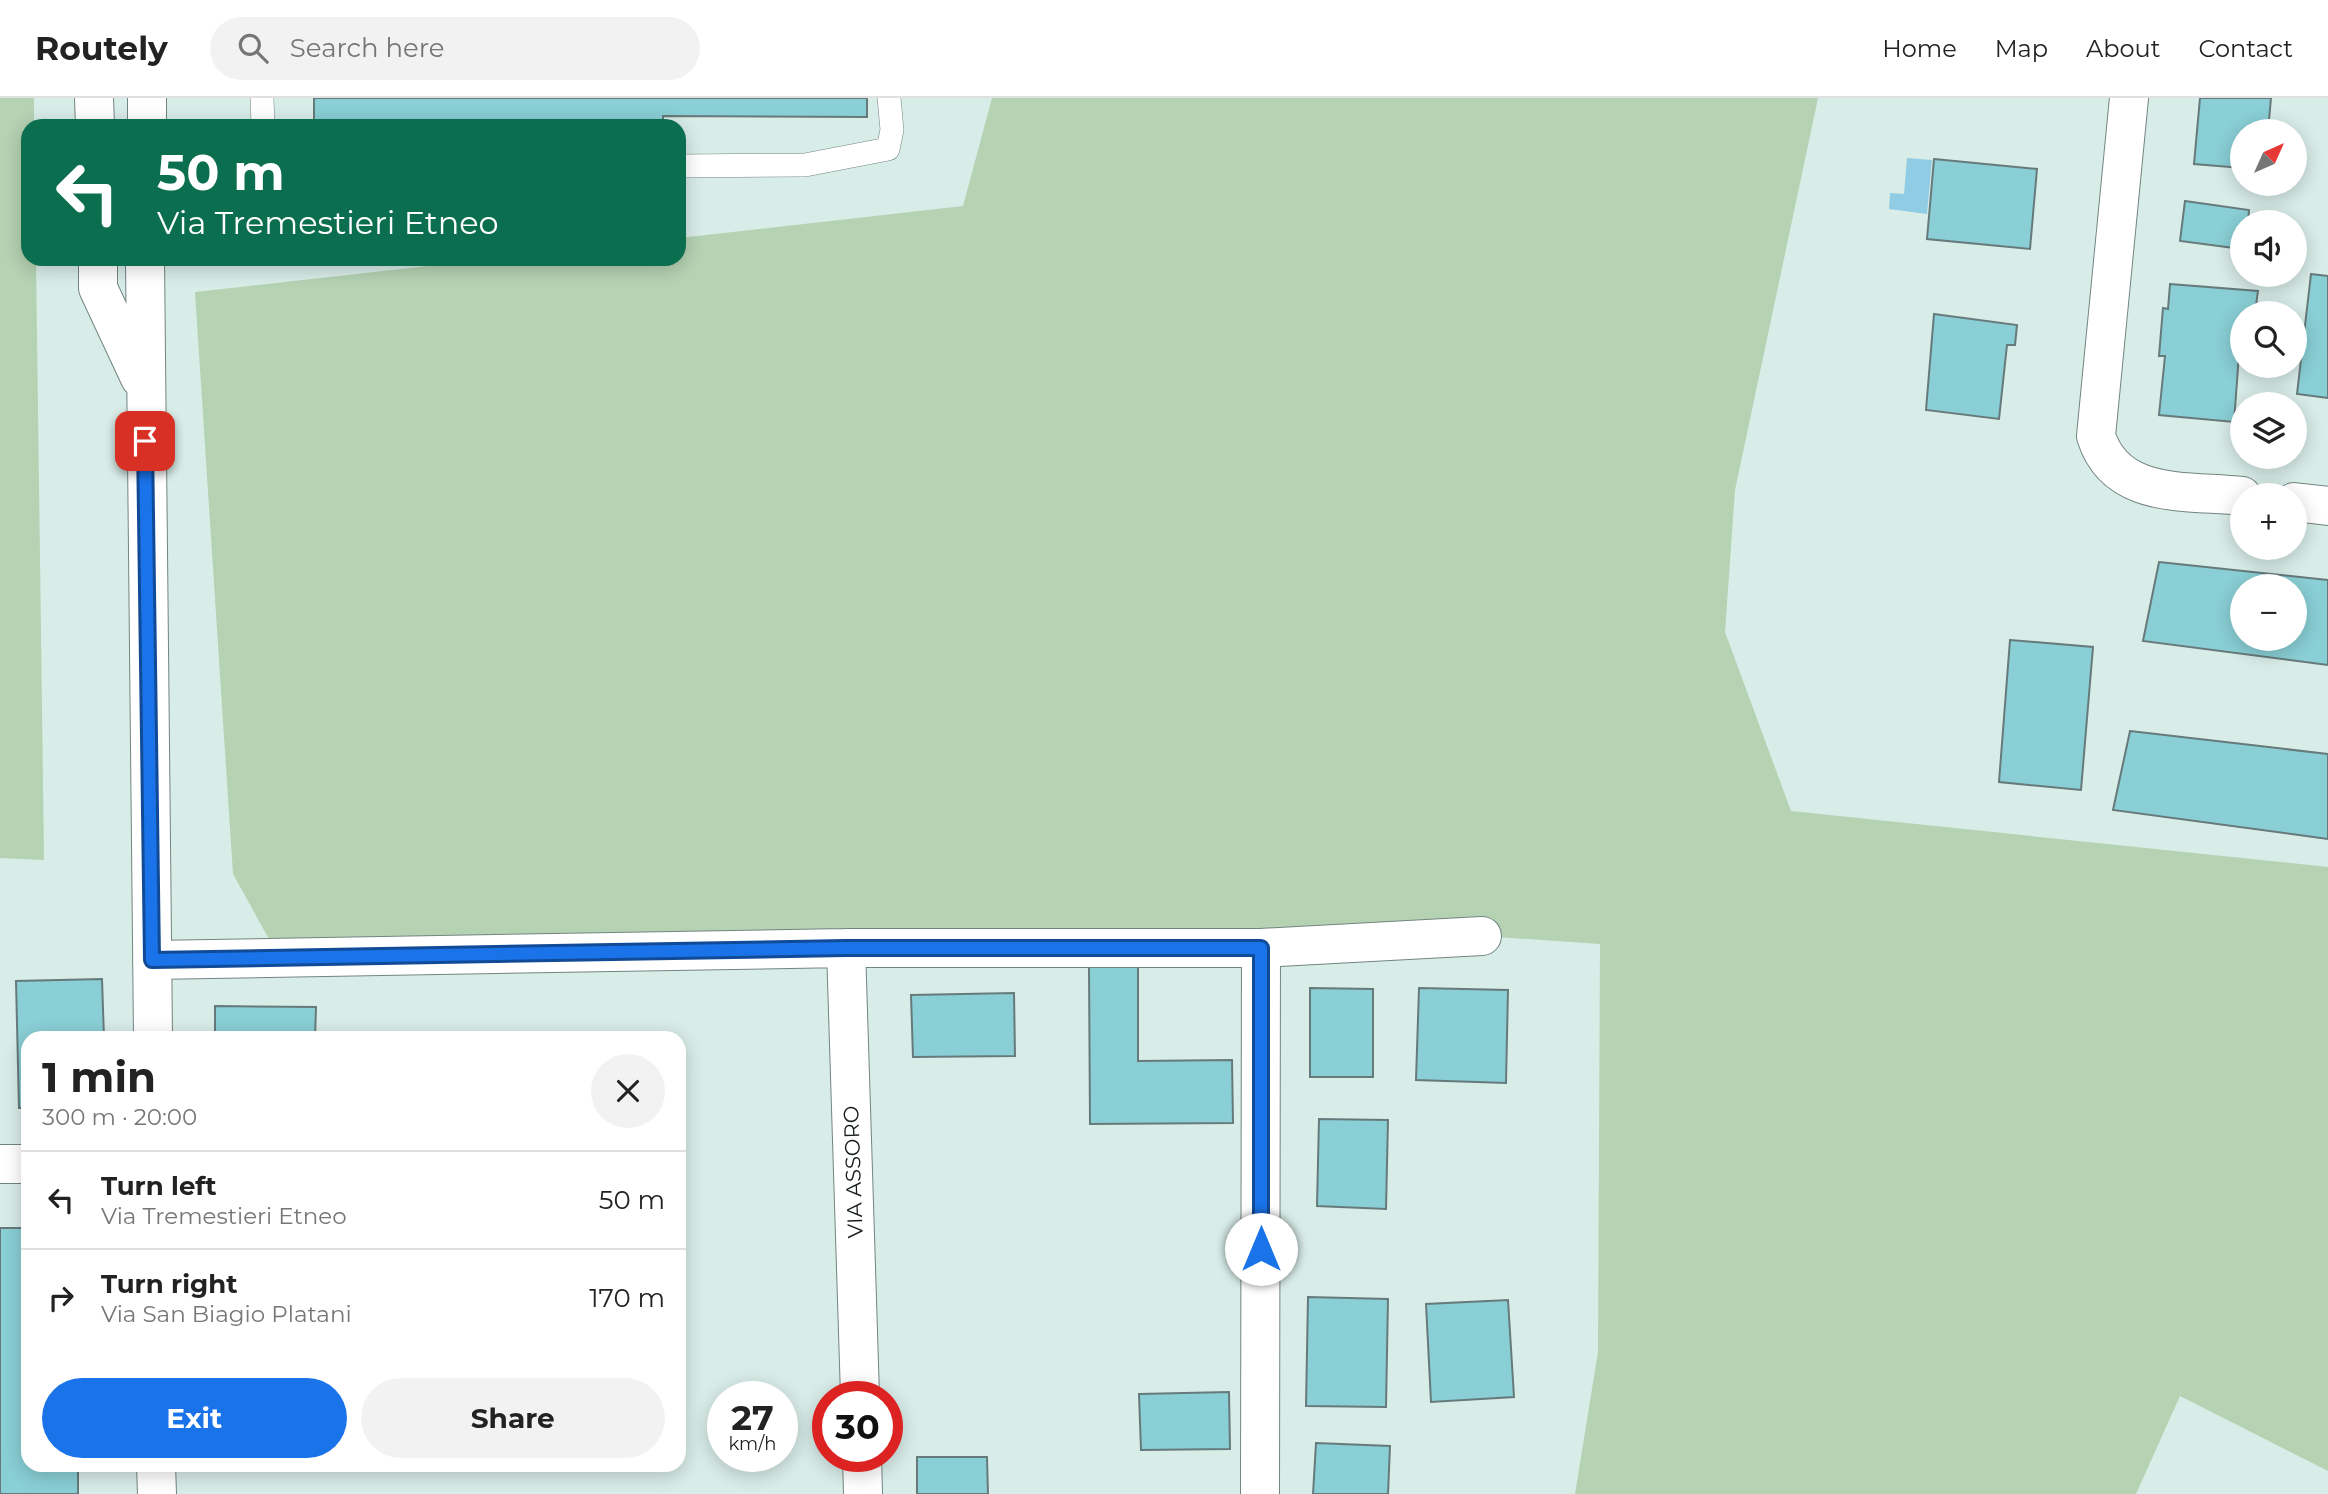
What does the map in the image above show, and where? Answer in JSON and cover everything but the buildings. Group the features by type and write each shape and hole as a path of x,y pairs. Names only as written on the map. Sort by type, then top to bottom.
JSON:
{"street":[{"path":"94,98 95,119"},
{"path":"146,119 147,98"},
{"path":"2129,98 2095,422 2096,436 2108,464 2118,474 2144,486 2230,495"},
{"path":"98,266 98,288 144,386"},
{"path":"145,266 144,386 153,1031"},
{"path":"2307,504 2328,506"},
{"path":"152,960 846,948 1261,948 1482,936"},
{"name":"VIA ASSORO","path":"846,948 860,1381"},
{"path":"1261,948 1261,1494"},
{"path":"0,1164 21,1164"},
{"path":"156,1472 157,1494"},
{"path":"862,1472 863,1494"}],"lane":[{"path":"262,98 263,119"},
{"path":"686,166 805,165 888,149 892,130 889,98"}],"green space":[{"path":"0,98 34,98 34,119 21,119 21,266 36,266 44,860 0,858"},
{"path":"992,98 1818,98 1735,490 1725,632 1791,811 2328,867 2328,1471 2180,1396 2136,1494 1575,1494 1598,1352 1600,944 1482,936 279,957 233,874 195,292 427,266 686,266 686,237 963,206"}],"water":[{"path":"1907,158 1932,160 1927,214 1889,209 1890,193 1904,194"}],"route":[{"path":"145,441 152,960 846,948 1261,948 1261,1249"}]}
